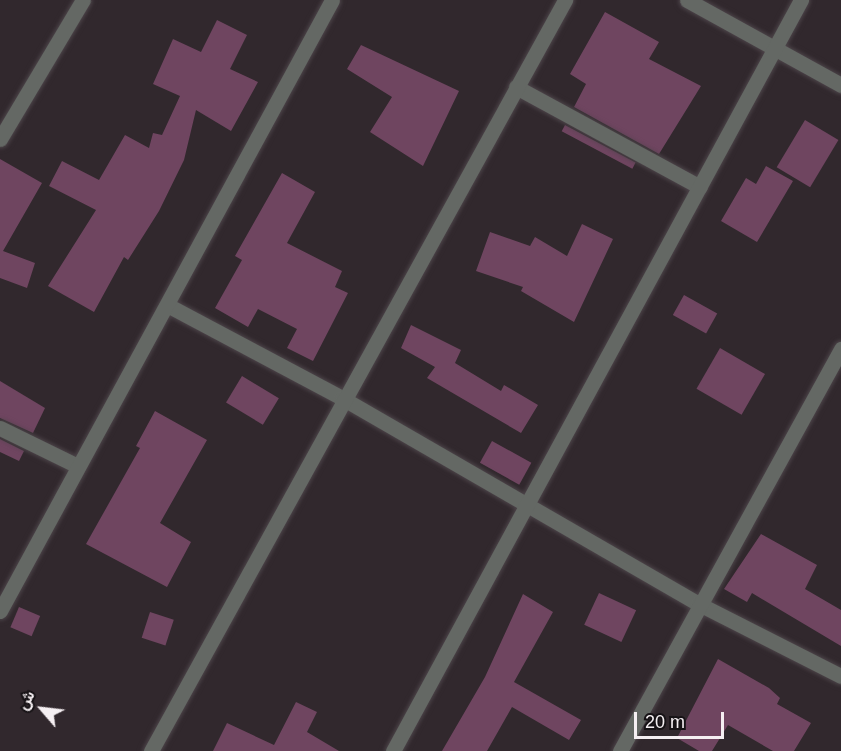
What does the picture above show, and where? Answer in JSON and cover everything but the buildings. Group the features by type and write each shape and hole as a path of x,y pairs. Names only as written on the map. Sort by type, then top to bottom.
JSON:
{"street":[{"path":"0,139 83,0"},
{"path":"0,611 332,0"},
{"path":"151,751 342,398 565,0"},
{"path":"687,0 841,85"},
{"path":"393,751 801,0"},
{"path":"516,87 700,187"},
{"path":"167,305 342,398 699,604 841,676"},
{"path":"620,751 841,349"},
{"path":"0,428 78,466"}]}
